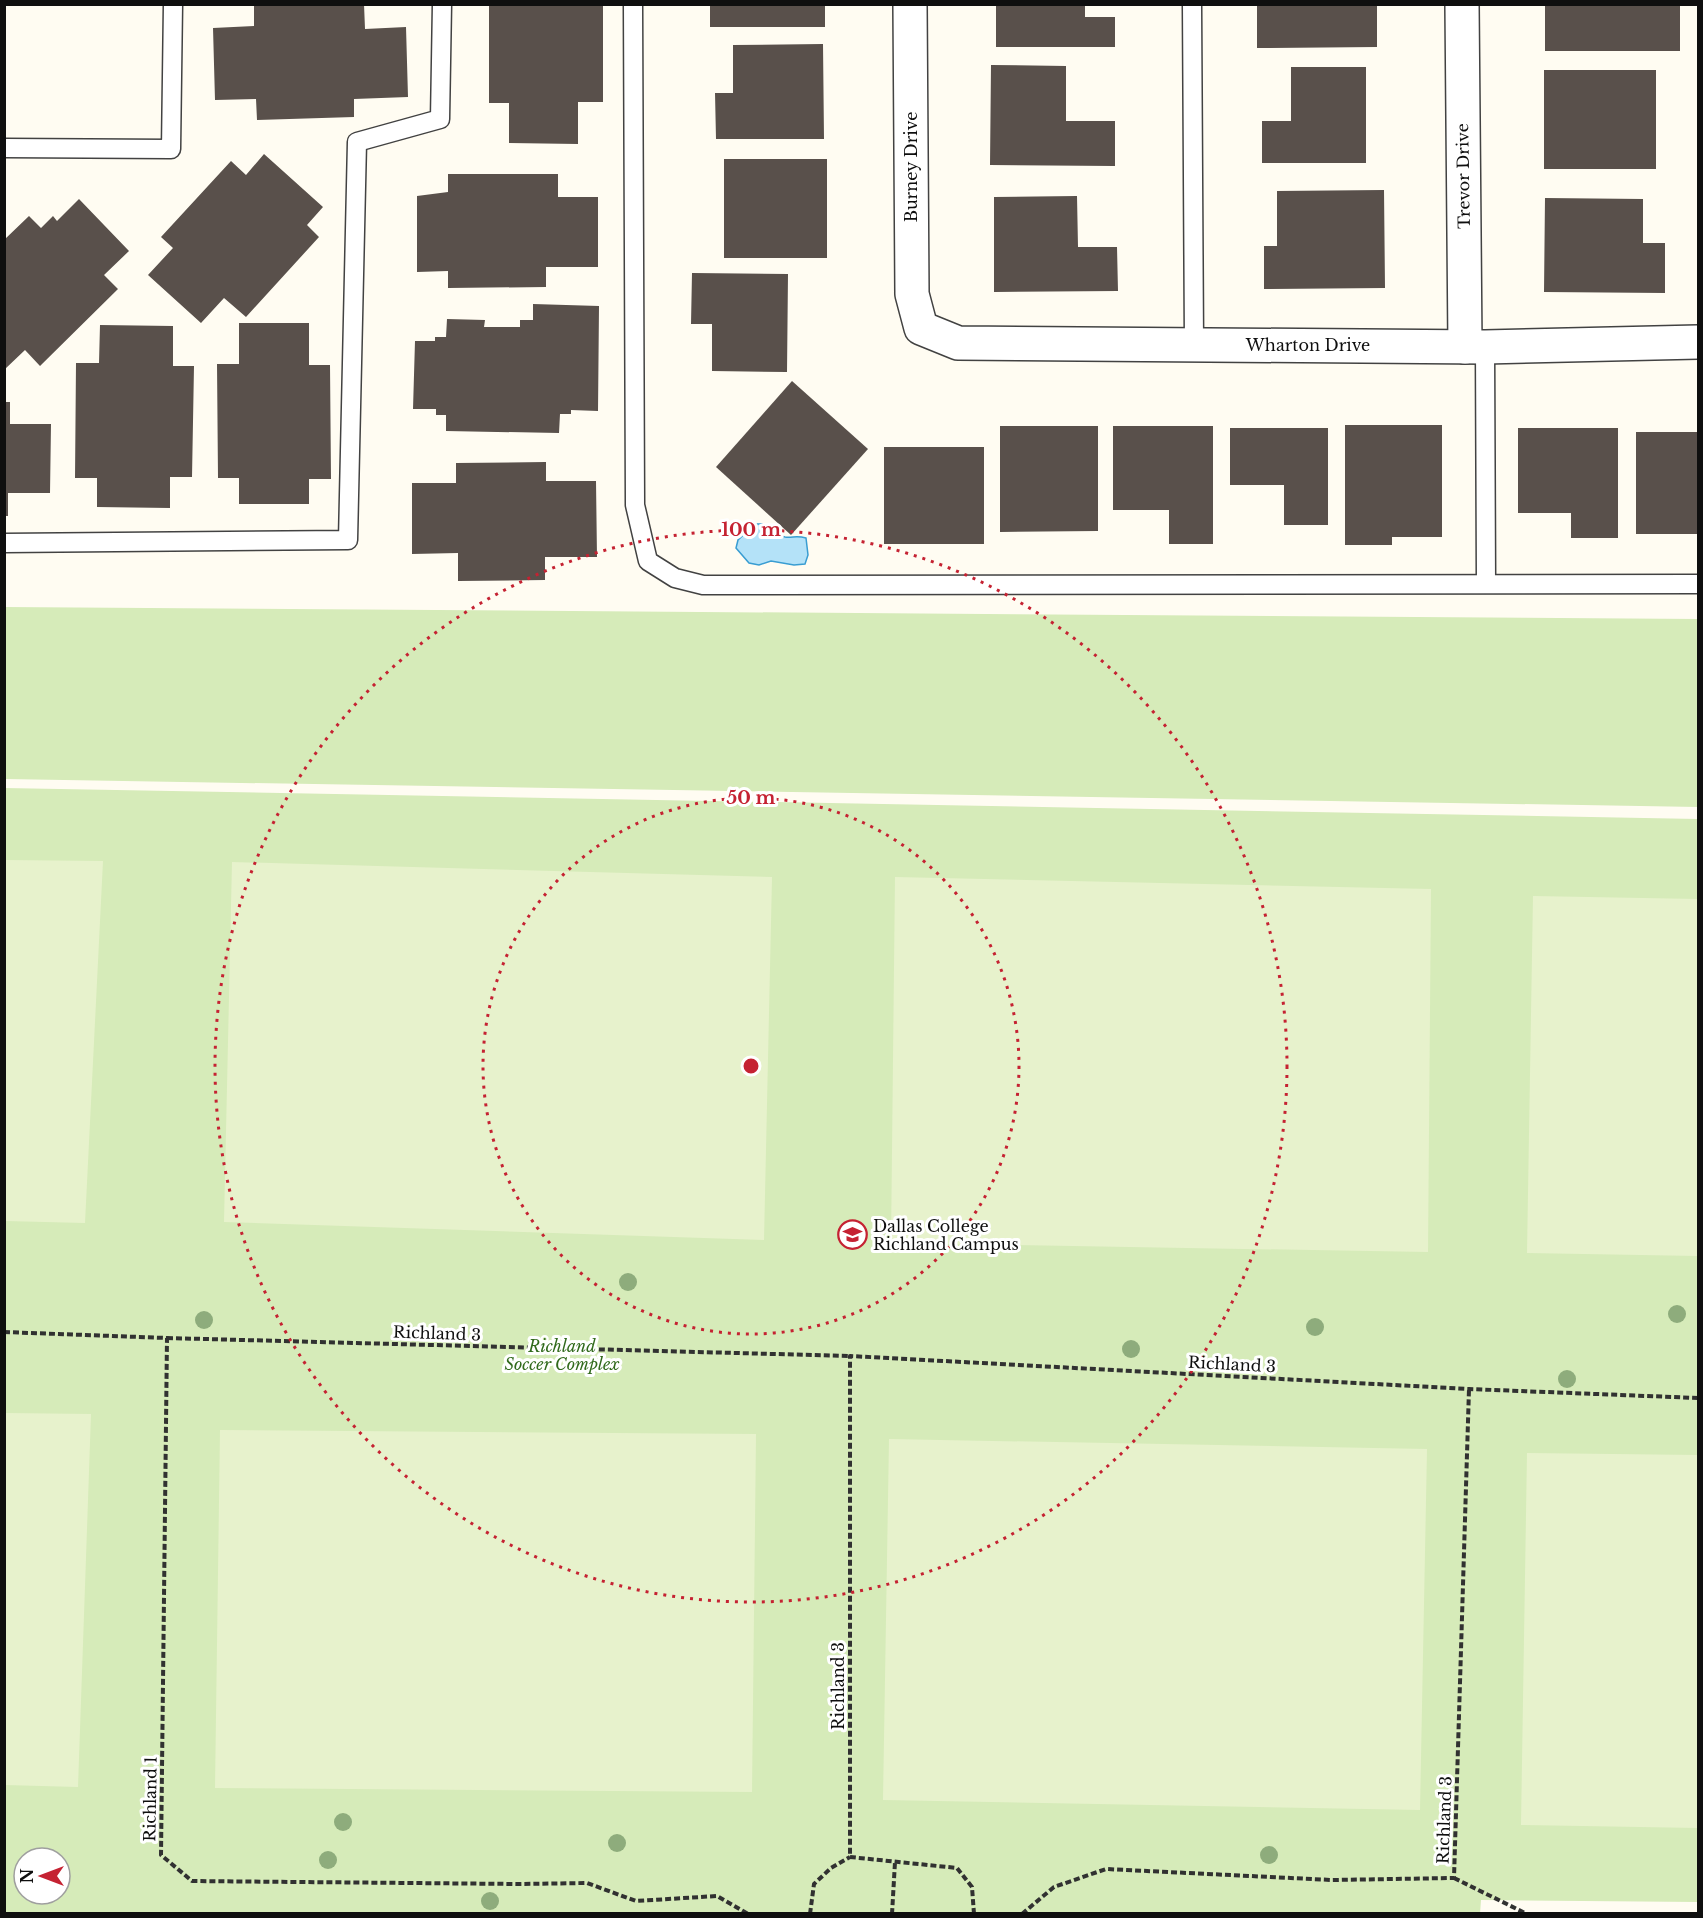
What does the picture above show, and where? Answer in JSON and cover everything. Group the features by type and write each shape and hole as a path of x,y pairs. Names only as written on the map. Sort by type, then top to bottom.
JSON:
{"street":[{"name":"Burney Drive","path":"910,4 912,294 921,328"},
{"name":"Trevor Drive","path":"1462,4 1475,347"},
{"name":"Wharton Drive","path":"921,328 958,343 1475,347 1698,342"}],"lane":[{"path":"4,148 171,149 172,4"},
{"path":"4,543 348,540 357,142 440,119 442,4"},
{"path":"633,4 635,505 648,561 675,578 703,585 1698,584"},
{"path":"1192,4 1194,345"},
{"path":"1475,347 1486,584"}],"path":[{"path":"4,1332 167,1338"},
{"name":"Richland 3","path":"167,1338 850,1356 1468,1389 1698,1398"},
{"name":"Richland 1","path":"167,1338 161,1855 192,1881 587,1883 636,1901 717,1896 748,1914"},
{"name":"Richland 3","path":"850,1356 850,1857"},
{"name":"Richland 3","path":"1022,1914 1054,1887 1106,1869 1332,1880 1454,1878 1468,1389"},
{"path":"810,1914 814,1884 831,1868 850,1857 957,1868 972,1887 974,1914"},
{"path":"892,1914 895,1862"},
{"path":"1454,1878 1527,1914"}],"green space":[{"path":"5,607 1698,619 1698,807 5,779"},
{"name":"Richland Soccer Complex","path":"4,788 1698,819 1698,1902 1481,1900 1480,1914 5,1913"},
{"path":"5,860 103,861 85,1223 5,1221"},
{"path":"232,862 772,877 764,1240 224,1222"},
{"path":"895,877 1431,889 1428,1252 891,1243"},
{"path":"1533,896 1698,899 1698,1256 1527,1253"},
{"path":"5,1413 91,1414 78,1787 5,1785"},
{"path":"220,1430 756,1434 752,1792 215,1788"},
{"path":"889,1439 1427,1449 1420,1810 883,1800"},
{"path":"1527,1453 1698,1455 1698,1828 1521,1825"}],"water":[{"path":"755,524 762,524 785,537 806,538 808,555 805,564 794,565 771,561 759,565 749,563 736,548 738,540"}],"building":[{"path":"364,4 365,29 406,27 408,97 354,99 354,117 257,120 256,99 215,100 213,28 254,26 254,6"},
{"path":"489,4 603,4 603,102 578,102 578,144 509,143 509,103 489,103"},
{"path":"710,4 825,4 825,27 710,27"},
{"path":"996,4 1085,4 1085,17 1115,17 1115,47 996,47"},
{"path":"1257,4 1377,4 1377,47 1257,48"},
{"path":"1545,4 1680,4 1680,51 1545,51"},
{"path":"823,44 824,139 716,139 715,93 733,93 733,45"},
{"path":"991,65 1066,66 1066,121 1115,121 1115,166 990,165"},
{"path":"1291,67 1366,67 1366,163 1262,163 1262,121 1291,121"},
{"path":"1544,70 1656,70 1656,169 1544,169"},
{"path":"264,154 323,207 307,225 319,237 246,317 224,298 201,323 148,275 173,248 161,237 231,161 246,175"},
{"path":"724,159 827,159 827,258 724,258"},
{"path":"448,174 558,174 558,197 598,197 598,267 546,267 546,287 448,288 448,271 417,272 417,196 448,192"},
{"path":"1384,190 1385,288 1264,289 1264,246 1277,246 1277,191"},
{"path":"1077,196 1078,247 1117,247 1118,291 994,292 994,197"},
{"path":"1545,198 1643,199 1643,243 1665,243 1665,293 1544,292"},
{"path":"79,199 129,251 104,275 118,289 40,366 25,350 4,370 4,240 29,216 41,228 53,216 57,221"},
{"path":"692,273 788,274 787,372 712,371 712,324 691,324"},
{"path":"533,304 599,306 598,411 571,410 571,414 560,414 559,433 446,431 446,415 436,415 436,409 413,409 415,341 435,341 435,337 446,337 447,319 485,320 484,327 520,327 520,320 533,320"},
{"path":"239,323 309,323 309,365 330,365 331,479 309,479 309,504 239,504 239,478 218,478 217,364 239,364"},
{"path":"100,325 173,326 173,366 194,366 192,477 170,477 170,508 97,507 97,478 75,478 76,363 99,363"},
{"path":"792,381 868,449 791,535 716,467"},
{"path":"4,402 10,402 10,424 51,424 50,493 8,493 8,516 4,516"},
{"path":"1345,425 1442,425 1442,537 1392,537 1392,545 1345,545"},
{"path":"1000,426 1098,426 1098,531 1000,532"},
{"path":"1113,426 1213,426 1213,544 1169,544 1169,510 1113,510"},
{"path":"1230,428 1328,428 1328,525 1284,525 1284,485 1230,485"},
{"path":"1518,428 1618,428 1618,538 1571,538 1571,513 1518,513"},
{"path":"1636,432 1698,432 1698,534 1636,534"},
{"path":"884,447 984,447 984,544 884,544"},
{"path":"546,462 546,481 596,481 597,557 545,557 545,580 458,581 458,553 412,554 412,483 456,483 456,463"}],"place":[{"name":"Dallas College Richland Campus","path":"852,1235"}]}
